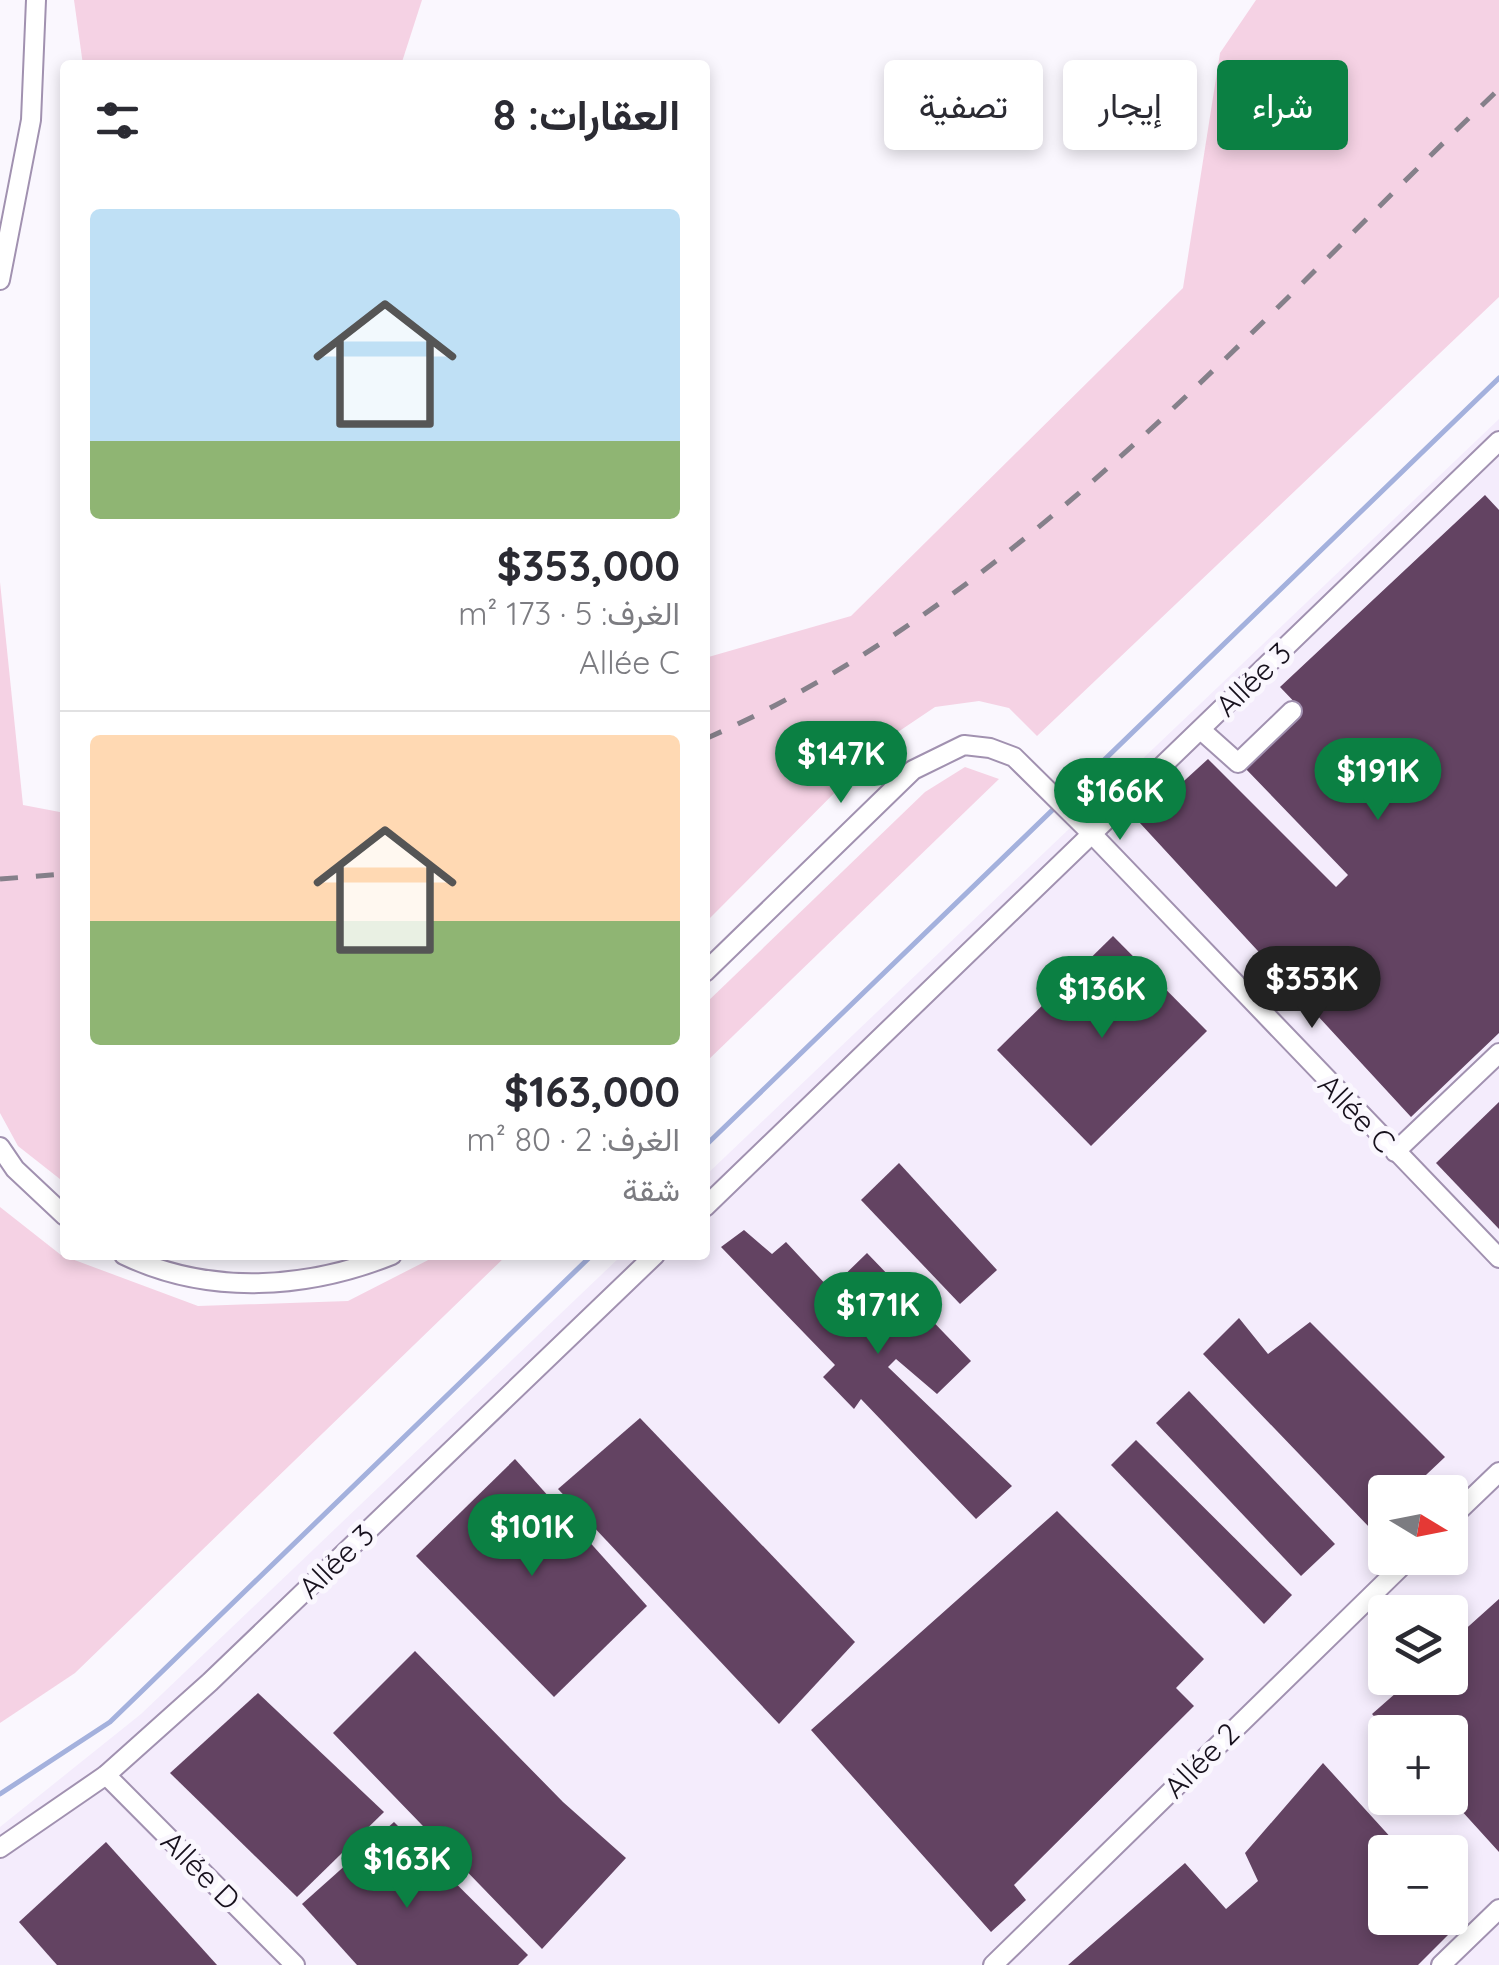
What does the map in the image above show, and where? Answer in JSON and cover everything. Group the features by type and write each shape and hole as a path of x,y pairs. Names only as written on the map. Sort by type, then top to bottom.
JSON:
{"street":[{"path":"0,280 31,120 36,0"},
{"name":"Allée 3","path":"710,1203 1088,830 1201,730 1499,441"},
{"path":"1201,730 1238,762 1292,711"},
{"name":"Allée C","path":"710,967 913,770 964,744 1014,757 1499,1258"},
{"path":"1395,1152 1499,1052"},
{"path":"0,1147 15,1170 60,1211"},
{"path":"138,1260 182,1276 241,1284 300,1282 352,1271 380,1260"},
{"name":"Allée 3","path":"0,1848 106,1775 651,1260"},
{"path":"1468,1502 1499,1472"},
{"name":"Allée 2","path":"993,1965 1393,1575"},
{"name":"Allée D","path":"106,1775 296,1965"},
{"path":"1441,1965 1499,1909"}],"shaded area":[{"path":"74,0 422,0 403,60 82,60"},
{"path":"1256,0 1499,0 1499,297 1037,736 1009,708 979,701 935,707 889,738 710,918 710,657 851,616 1183,288 1217,72 1217,150 1348,150 1348,60 1219,60"},
{"path":"1499,419 1499,1965 0,1965 0,1827 141,1714 617,1260 710,1260 710,1171"},
{"path":"0,582 23,805 60,812 60,1179 18,1146 0,1113"},
{"path":"965,767 999,779 710,1058 710,999 925,792"},
{"path":"0,1207 60,1254 60,1260 74,1260 198,1306 348,1301 428,1260 502,1260 75,1673 0,1723"}],"building":[{"path":"1485,495 1499,510 1499,1033 1411,1117 1139,822 1208,759 1336,887 1348,875 1244,767 1302,710 1280,687"},
{"path":"1113,936 1207,1031 1091,1146 997,1050"},
{"path":"1499,1102 1499,1229 1436,1163"},
{"path":"899,1163 997,1270 960,1304 861,1200"},
{"path":"744,1230 772,1254 786,1242 830,1289 867,1253 971,1361 937,1394 896,1359 888,1367 1012,1486 976,1519 861,1399 854,1409 823,1377 835,1365 721,1247"},
{"path":"1239,1318 1268,1354 1310,1322 1445,1457 1426,1475 1368,1475 1368,1526 1203,1354"},
{"path":"1189,1391 1335,1544 1301,1576 1156,1423"},
{"path":"640,1418 855,1642 779,1724 558,1489"},
{"path":"1136,1440 1292,1595 1264,1624 1111,1465"},
{"path":"515,1459 647,1606 554,1697 416,1556"},
{"path":"1057,1511 1204,1659 1176,1688 1194,1706 1014,1885 1026,1900 991,1932 811,1730"},
{"path":"1499,1599 1499,1852 1465,1815 1468,1715 1372,1714 1394,1695 1468,1695 1468,1627"},
{"path":"415,1651 563,1802 626,1858 542,1949 333,1733"},
{"path":"258,1693 384,1812 297,1897 170,1773"},
{"path":"1323,1763 1389,1835 1368,1835 1368,1935 1448,1935 1418,1965 1068,1965 1185,1863 1226,1909 1258,1881 1245,1853"},
{"path":"394,1822 528,1955 518,1965 357,1965 302,1904"},
{"path":"106,1842 217,1965 57,1965 19,1922"}],"waterway":[{"path":"710,1141 1499,378"},
{"path":"0,1794 110,1722 587,1260"}],"railway":[{"path":"710,736 819,681 927,612 1030,534 1224,360 1499,89"},
{"path":"0,879 60,874"}]}
